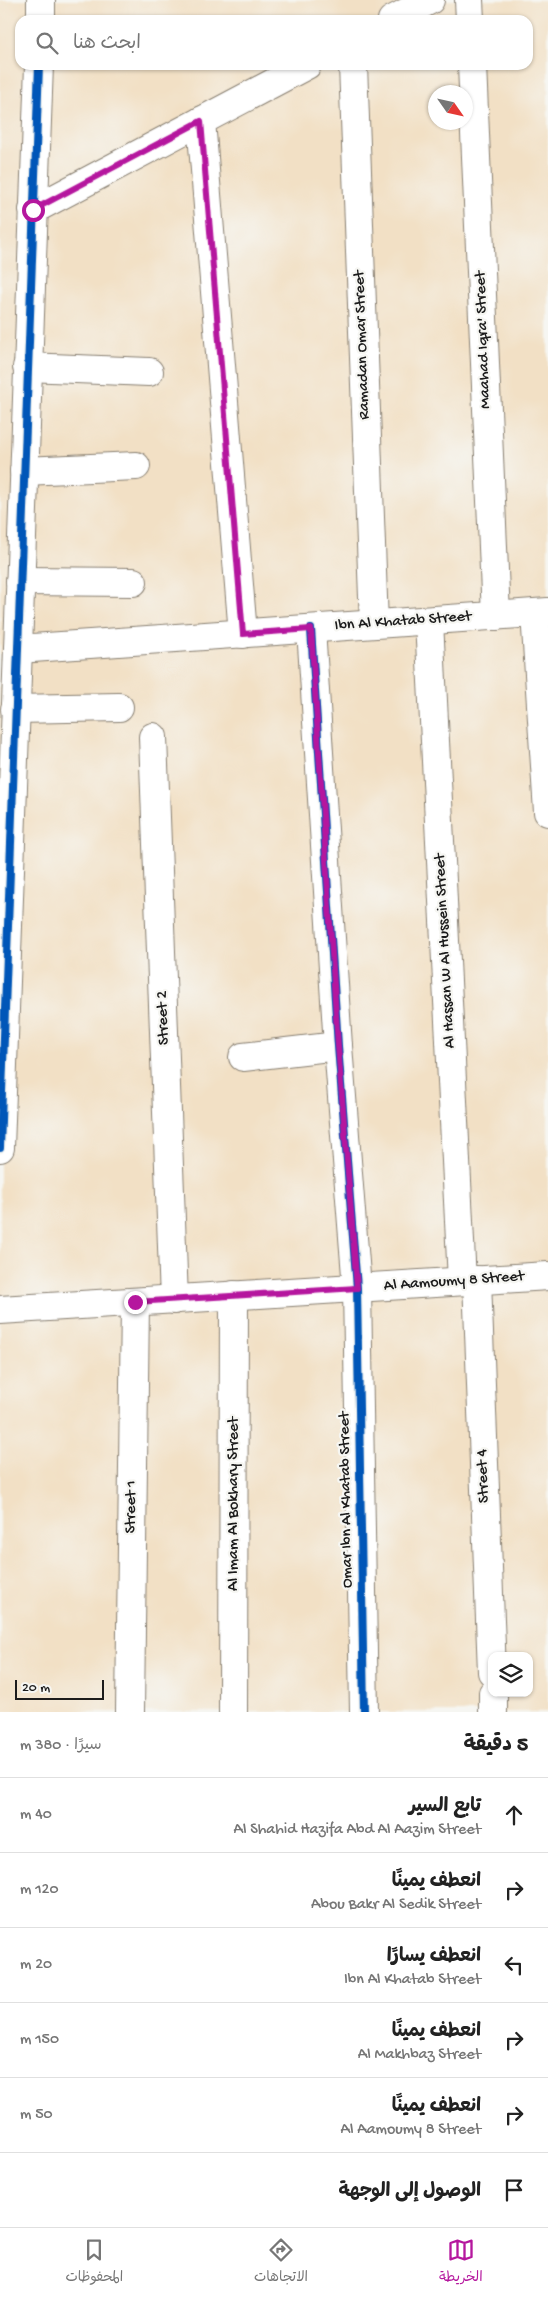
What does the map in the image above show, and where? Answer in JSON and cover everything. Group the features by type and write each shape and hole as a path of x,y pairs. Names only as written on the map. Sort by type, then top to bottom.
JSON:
{"street":[{"path":"40,15 41,0"},
{"path":"402,15 430,0"},
{"path":"469,0 470,15"},
{"path":"0,1148 39,70"},
{"path":"33,210 298,70"},
{"name":"Ramadan Omar Street","path":"353,70 374,624"},
{"name":"Maahad Iqra' Street","path":"472,70 496,616"},
{"path":"201,121 243,634"},
{"path":"27,367 149,372"},
{"path":"24,470 136,466"},
{"path":"20,581 133,582"},
{"path":"541,613 548,812"},
{"name":"Ibn Al Khatab Street","path":"18,649 541,613"},
{"name":"Al Hassan W Al Hussein Street","path":"430,621 470,1280"},
{"name":"Omar Ibn Al Khatab Street","path":"311,629 338,1046 357,1288 364,1712"},
{"path":"15,709 119,707"},
{"name":"Street 2","path":"153,737 174,1300"},
{"path":"243,1057 338,1046"},
{"name":"Al Aamoumy 8 Street","path":"0,1310 548,1276"},
{"name":"Street 4","path":"470,1280 491,1652"},
{"name":"Al Imam Al Bokhary Street","path":"233,1712 234,1295"},
{"name":"Street 1","path":"130,1712 135,1302"},
{"path":"493,1697 493,1712"}],"cycle path":[{"path":"0,1148 39,70"},
{"path":"311,629 338,1046 357,1288 364,1712"}],"route":[{"path":"33,210 201,121 243,634 311,629 338,1046 357,1288 135,1302"}]}
